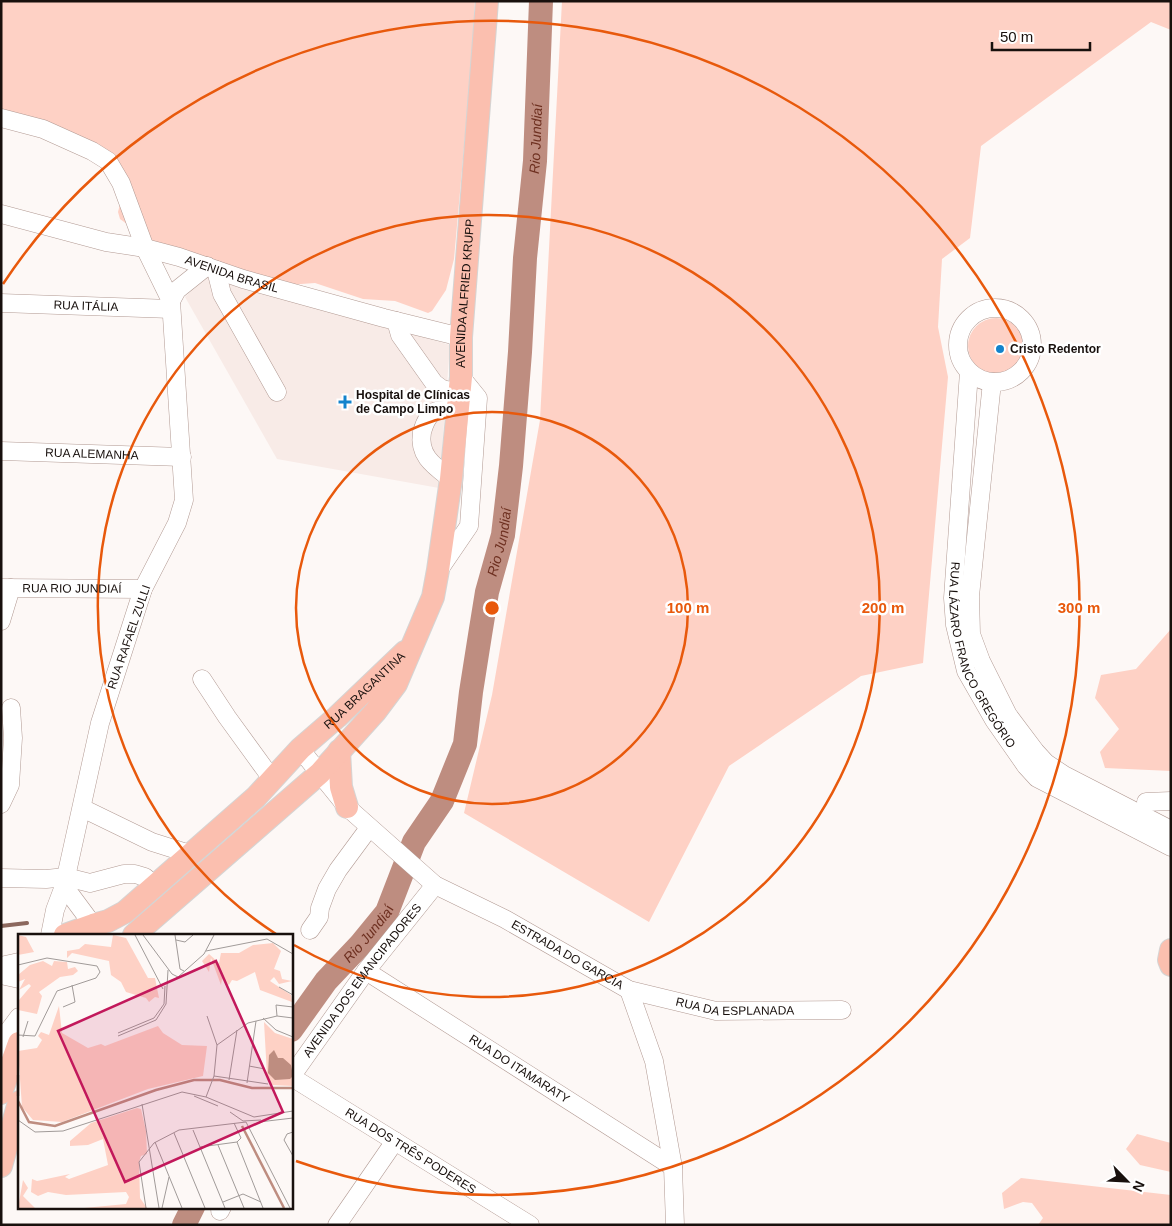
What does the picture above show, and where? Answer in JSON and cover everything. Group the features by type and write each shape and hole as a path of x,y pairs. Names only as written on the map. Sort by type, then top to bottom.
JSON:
{"main road":[{"name":"AVENIDA ALFRIED KRUPP","path":"414,641 433,597 451,479 459,393 461,337 486,1"},
{"name":"RUA BRAGANTINA","path":"71,934 95,930 125,912 256,797 300,749 391,666 414,641"},
{"name":"RUA BRAGANTINA","path":"138,934 320,773 375,712 396,684 414,641"},
{"path":"339,751 342,787 347,806"},
{"path":"1171,950 1169,960 1171,965"},
{"path":"1,1093 18,1046"},
{"path":"1,1166 18,1106"}],"street":[{"path":"1,118 43,129 92,150 108,161 121,183 145,248 171,305"},
{"name":"AVENIDA BRASIL","path":"1,214 106,242 179,256 212,268 396,321 461,337"},
{"path":"171,305 177,290 212,268 222,294 277,392"},
{"name":"RUA ITÁLIA","path":"1,303 171,305"},
{"name":"RUA RAFAEL ZULLI","path":"50,934 55,910 65,881 100,723 143,589 177,523 184,500 171,305"},
{"path":"1000,307 1011,310 1021,317 1028,326 1032,337 1031,354 1023,370 1014,377 1004,381 992,382 980,379 969,372 962,363 958,352 958,340 962,328 968,319 983,310 1000,307"},
{"path":"396,321 400,335 434,383 442,389 478,398 469,526 438,570"},
{"name":"RUA LÁZARO FRANCO GREGÓRIO","path":"969,372 953,598 955,625 966,671 1001,717 1046,763 1064,776 1171,830"},
{"name":"RUA LÁZARO FRANCO GREGÓRIO","path":"992,382 970,596 971,634 1001,717 1026,766 1037,778 1171,846"},
{"path":"451,479 432,465 423,454 421,439 424,423 434,412 459,393"},
{"name":"RUA ALEMANHA","path":"1,451 182,457"},
{"path":"1,621 6,588"},
{"name":"RUA RIO JUNDIAÍ","path":"6,588 143,589"},
{"path":"202,679 272,779"},
{"path":"1,804 10,785 13,738 11,708"},
{"name":"ESTRADA DO GARCIA","path":"300,749 347,806 382,840 435,884 505,919 629,990 654,1060 673,1167 675,1225"},
{"path":"1146,802 1171,801"},
{"path":"82,808 152,842 190,854"},
{"path":"310,930 319,917 320,908 338,870 369,828"},
{"path":"1,878 46,879 90,883 124,874 135,874 145,877 154,886"},
{"path":"65,881 95,930"},
{"name":"AVENIDA DOS EMANCIPADORES","path":"292,1076 366,971 435,884"},
{"path":"1,966 18,962"},
{"name":"RUA DO ITAMARATY","path":"366,971 673,1167"},
{"path":"1,975 18,980"},
{"name":"RUA DA ESPLANADA","path":"629,990 716,1011 842,1010"},
{"path":"1,1048 18,1018"},
{"name":"RUA DOS TRÊS PODERES","path":"292,1076 530,1225"},
{"path":"337,1225 395,1141"}],"shaded area":[{"path":"1,1 475,1 471,69 454,259 446,290 432,311 428,313 395,301 363,299 315,283 273,286 160,248 120,219 118,212 124,188 122,175 1,114"},
{"path":"562,1 1171,1 1171,30 1151,22 981,146 970,238 942,259 938,327 948,377 923,663 861,676 729,766 649,922 464,813 492,695 540,420"},
{"name":"Hospital de Clínicas de Campo Limpo","path":"207,274 450,345 439,488 277,459 185,297"},
{"path":"996,318 1007,320 1016,326 1022,335 1024,346 1022,357 1016,366 1007,372 996,374 985,372 976,366 970,357 968,346 970,335 976,326 985,320"},
{"path":"1171,629 1171,771 1105,768 1100,752 1119,729 1095,698 1101,675 1136,669"},
{"path":"1137,1134 1171,1143 1171,1172 1140,1165 1126,1149"},
{"path":"1021,1178 1171,1195 1171,1225 1038,1225 1043,1218 1032,1203 1023,1202 1004,1209 1002,1193"}],"waterway":[{"name":"Rio Jundiaí","path":"292,1029 326,981 360,945 387,912 414,842 442,801 465,744 471,692 487,592 503,535 511,466 525,258 535,161 541,1"},
{"path":"1,926 27,923"},
{"name":"Rio Jundiaí","path":"184,1225 192,1208"}],"place":[{"name":"Cristo Redentor","path":"1000,349"},
{"name":"Hospital de Clínicas de Campo Limpo","path":"345,402"}]}
